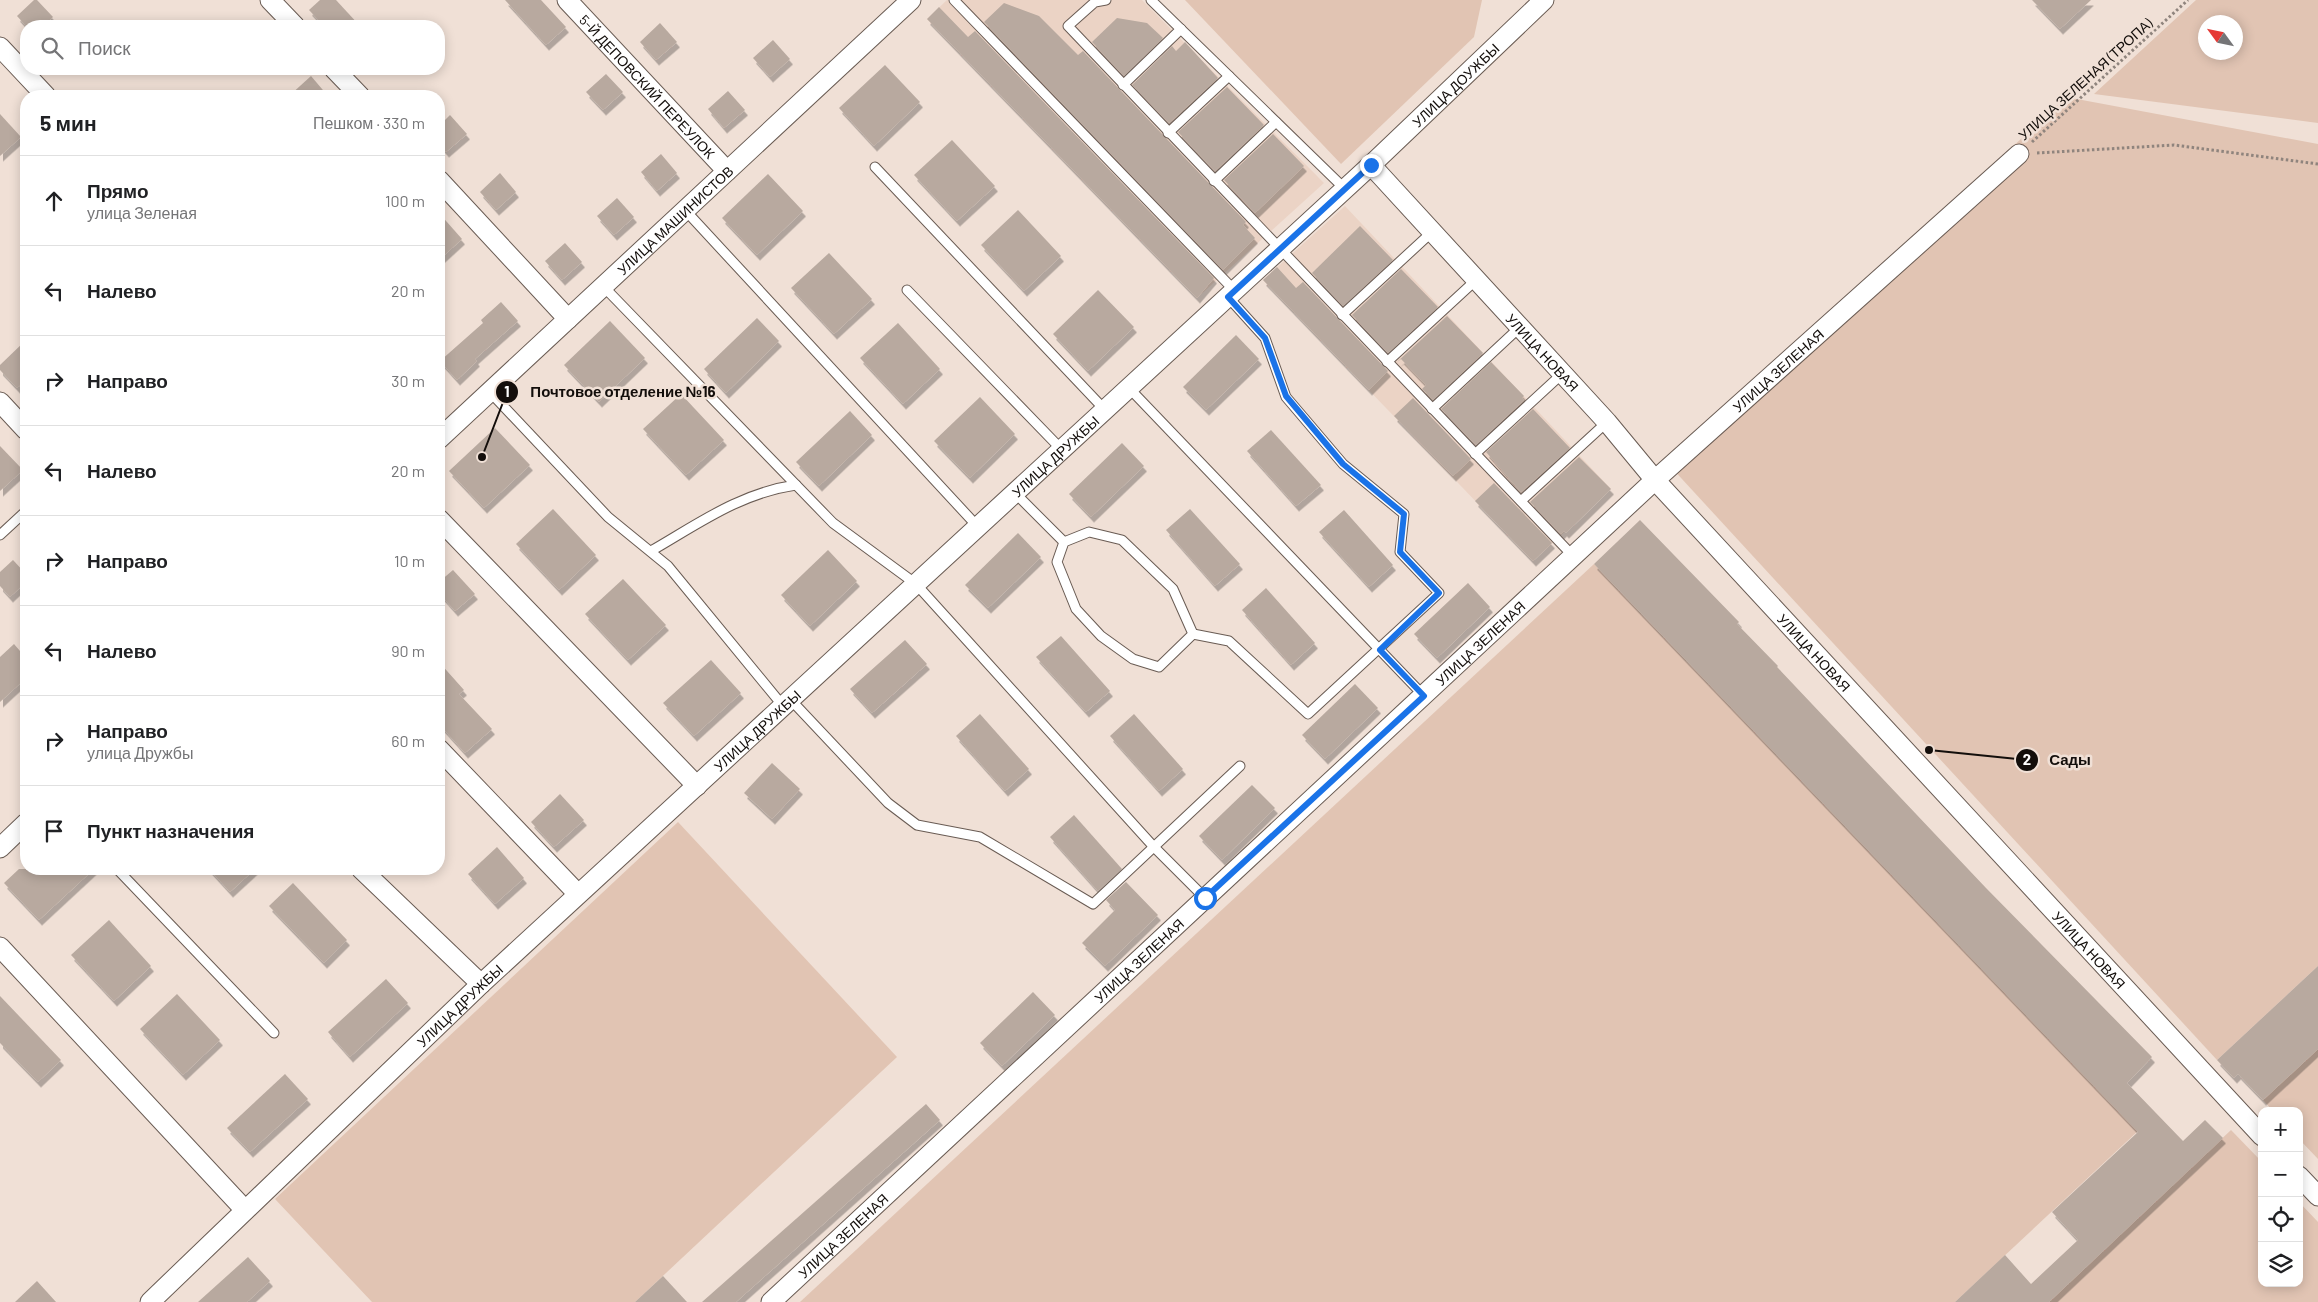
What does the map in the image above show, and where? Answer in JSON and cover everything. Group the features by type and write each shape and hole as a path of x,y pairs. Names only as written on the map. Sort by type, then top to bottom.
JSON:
{"street":[{"path":"270,0 289,20"},
{"name":"5-Й ДЕПОВСКИЙ ПЕРЕУЛОК","path":"567,0 727,171"},
{"name":"УЛИЦА МАШИНИСТОВ","path":"445,433 907,1"},
{"name":"УЛИЦА ДОУЖБЫ","path":"1371,165 1539,2"},
{"path":"0,47 20,68"},
{"path":"26,75 40,90"},
{"path":"340,75 354,90"},
{"name":"УЛИЦА ЗЕЛЕНАЯ","path":"771,1302 1655,480 2019,154"},
{"name":"УЛИЦА ДРУЖБЫ","path":"150,1302 481,984 1371,165"},
{"name":"УЛИЦА НОВАЯ","path":"1371,165 1607,422 1655,480 2258,1132"},
{"path":"445,186 568,319"},
{"path":"0,402 20,424"},
{"path":"445,525 697,786"},
{"path":"445,755 578,894"},
{"path":"0,848 20,829"},
{"path":"367,875 481,984"},
{"path":"0,948 245,1210"},
{"path":"2303,1180 2318,1196"}],"lane":[{"path":"954,0 1231,294 1265,338 1286,396 1343,464 1404,514 1400,552 1439,593 1380,650 1308,714 1229,641 1194,634"},
{"path":"1106,0 1095,2 1068,26 1279,250 1573,556"},
{"path":"1151,0 1345,189"},
{"path":"1123,86 1181,29"},
{"path":"1168,132 1229,76"},
{"path":"1214,180 1276,122"},
{"path":"875,166 1106,410"},
{"path":"685,210 978,527"},
{"path":"1342,315 1432,232"},
{"path":"1388,362 1476,280"},
{"path":"603,286 833,523 916,584 1153,846 1205,898"},
{"path":"908,290 1062,450"},
{"path":"1432,409 1520,327"},
{"path":"1475,454 1562,374"},
{"path":"1129,388 1424,696"},
{"path":"490,392 608,517 668,566 787,703 888,803 917,825 980,837 1093,904 1240,766"},
{"path":"1521,501 1607,422"},
{"path":"651,552 740,500 771,488 796,485"},
{"path":"1015,492 1064,542"},
{"path":"0,536 20,517"},
{"path":"1089,532 1122,540 1173,589 1194,634 1159,667 1134,659 1101,636 1076,609 1057,562 1064,542 1089,532"},
{"path":"123,875 274,1033"}],"path":[{"name":"УЛИЦА ЗЕЛЕНАЯ (ТРОПА)","path":"2019,154 2188,0"},
{"path":"2019,154 2174,145 2318,164"}],"shaded area":[{"path":"947,0 1142,0 1324,183 1197,298 927,19"},
{"path":"1185,0 1482,0 1474,37 1341,164"},
{"path":"2196,0 2318,0 2318,123 2094,94"},
{"path":"2066,97 2318,144 2318,966 2217,1060 1670,466"},
{"path":"1345,206 1611,489 1533,561 1263,280"},
{"path":"1594,564 2138,1131 1955,1302 800,1302"},
{"path":"678,822 897,1057 635,1302 372,1302 275,1199"},
{"path":"2318,1049 2318,1159 2303,1143 2303,1107 2269,1107 2263,1100"},
{"path":"2231,1130 2258,1158 2258,1287 2303,1287 2303,1206 2318,1222 2318,1302 2049,1302"}],"building":[{"path":"34,0 37,0 53,17 50,20 21,20 17,16"},
{"path":"320,0 336,0 354,20 318,20 309,10"},
{"path":"505,0 541,0 566,27 546,45"},
{"path":"2032,0 2091,0 2060,29"},
{"path":"1004,3 1039,16 1078,55 1083,51 1246,222 1243,225 1255,238 1223,270 984,22"},
{"path":"939,7 968,37 975,31 1214,278 1197,298 927,19"},
{"path":"1117,18 1147,23 1163,38 1124,76 1092,42"},
{"path":"660,23 677,42 656,60 640,42"},
{"path":"773,40 790,59 770,77 753,58"},
{"path":"1185,42 1218,78 1169,123 1132,85 1172,46 1176,51"},
{"path":"885,65 920,102 874,146 839,108"},
{"path":"606,74 623,92 603,110 586,92"},
{"path":"311,76 323,90 296,90"},
{"path":"1227,87 1264,125 1215,171 1178,132"},
{"path":"728,91 745,110 724,128 708,109"},
{"path":"0,114 20,138 0,156"},
{"path":"450,115 467,134 446,152 445,151 445,120"},
{"path":"1273,134 1304,166 1255,213 1224,180"},
{"path":"952,140 995,186 957,221 914,175"},
{"path":"661,154 677,173 657,191 641,172"},
{"path":"500,173 516,192 496,210 480,192"},
{"path":"768,174 803,211 757,255 722,218"},
{"path":"617,198 634,217 614,235 597,216"},
{"path":"1018,210 1061,256 1024,291 981,245"},
{"path":"445,220 462,239 445,255"},
{"path":"1360,226 1393,260 1343,306 1312,273"},
{"path":"565,243 582,262 562,280 545,261"},
{"path":"829,253 872,299 834,334 791,288"},
{"path":"1277,267 1296,288 1303,282 1388,371 1369,390 1263,280"},
{"path":"1401,269 1438,307 1388,353 1352,315"},
{"path":"1098,290 1134,327 1088,371 1053,334"},
{"path":"501,302 518,321 475,359 477,361 457,380 445,367 445,357 483,323 481,320"},
{"path":"1447,316 1483,353 1433,400 1422,389 1426,385 1401,359 1397,362"},
{"path":"757,318 779,341 726,393 704,369"},
{"path":"610,321 645,358 599,402 564,365"},
{"path":"898,323 940,369 903,404 860,358"},
{"path":"1236,335 1259,359 1206,410 1183,387"},
{"path":"20,346 20,385 17,388 0,370 0,365"},
{"path":"1491,362 1524,396 1522,398 1524,400 1476,445 1441,409"},
{"path":"681,394 724,440 686,475 643,429"},
{"path":"980,397 1015,434 970,478 934,441"},
{"path":"1413,398 1471,459 1453,476 1394,416"},
{"path":"1533,409 1570,448 1521,492 1486,452"},
{"path":"850,411 872,435 819,486 796,462"},
{"path":"495,428 530,465 484,508 449,471"},
{"path":"1271,430 1321,485 1296,506 1247,451"},
{"path":"1122,443 1144,466 1091,517 1069,494"},
{"path":"0,446 20,467 20,473 0,491"},
{"path":"1579,457 1611,489 1566,533 1564,531 1561,534 1530,502"},
{"path":"1494,483 1552,543 1533,561 1475,501"},
{"path":"553,509 596,555 559,590 516,544"},
{"path":"1190,509 1240,564 1215,586 1166,530"},
{"path":"1344,510 1393,565 1369,587 1319,532"},
{"path":"1640,520 1739,622 1737,624 1986,888 2152,1057 2127,1083 2183,1141 2205,1120 2223,1138 2049,1302 1955,1302 2005,1255 2031,1284 2078,1240 2052,1212 2138,1132 1594,564"},
{"path":"1018,533 1041,557 988,608 965,585"},
{"path":"828,550 857,581 810,626 781,595"},
{"path":"13,560 20,568 20,588 10,597 0,586 0,572"},
{"path":"453,570 475,594 455,611 445,600 445,577"},
{"path":"623,579 666,625 628,660 585,614"},
{"path":"1468,583 1490,607 1437,658 1414,634"},
{"path":"1266,588 1315,643 1291,665 1242,610"},
{"path":"1061,636 1110,691 1086,712 1036,657"},
{"path":"905,640 927,664 872,713 850,689"},
{"path":"14,644 20,651 20,684 0,702 0,657"},
{"path":"711,660 741,693 694,736 663,703"},
{"path":"445,669 464,690 459,694 492,729 465,753 445,731"},
{"path":"1355,684 1378,708 1325,759 1302,735"},
{"path":"980,714 1029,769 1005,791 956,736"},
{"path":"1134,714 1183,769 1159,791 1110,736"},
{"path":"772,763 800,789 772,819 744,793"},
{"path":"1252,785 1275,808 1222,860 1199,836"},
{"path":"560,794 584,820 554,847 531,822"},
{"path":"1074,815 1122,869 1098,891 1050,837"},
{"path":"497,847 524,878 495,904 468,874"},
{"path":"19,869 20,875 88,875 39,920 4,883"},
{"path":"214,875 248,875 230,892"},
{"path":"1126,882 1158,915 1105,966 1082,943 1115,910 1106,900"},
{"path":"293,883 347,940 324,963 269,906"},
{"path":"109,920 151,966 114,1001 71,955"},
{"path":"2318,966 2318,1049 2263,1100 2238,1074 2234,1078 2217,1060"},
{"path":"386,979 408,1003 350,1057 328,1032"},
{"path":"1033,992 1055,1015 1002,1066 980,1043"},
{"path":"177,994 220,1040 183,1075 140,1029"},
{"path":"0,996 61,1060 38,1082 0,1043"},
{"path":"285,1074 308,1099 250,1152 227,1128"},
{"path":"926,1104 940,1120 736,1302 702,1302"},
{"path":"248,1257 270,1281 247,1302 198,1302"},
{"path":"663,1276 687,1302 635,1302"},
{"path":"37,1281 56,1302 15,1302"}],"place":[{"name":"Почтовое отделение №16","path":"482,457"},
{"name":"Сады","path":"1929,750"}],"route":[{"path":"1205,898 1424,696 1380,650 1439,593 1400,552 1404,514 1343,464 1286,396 1265,338 1228,297 1371,165"}]}
